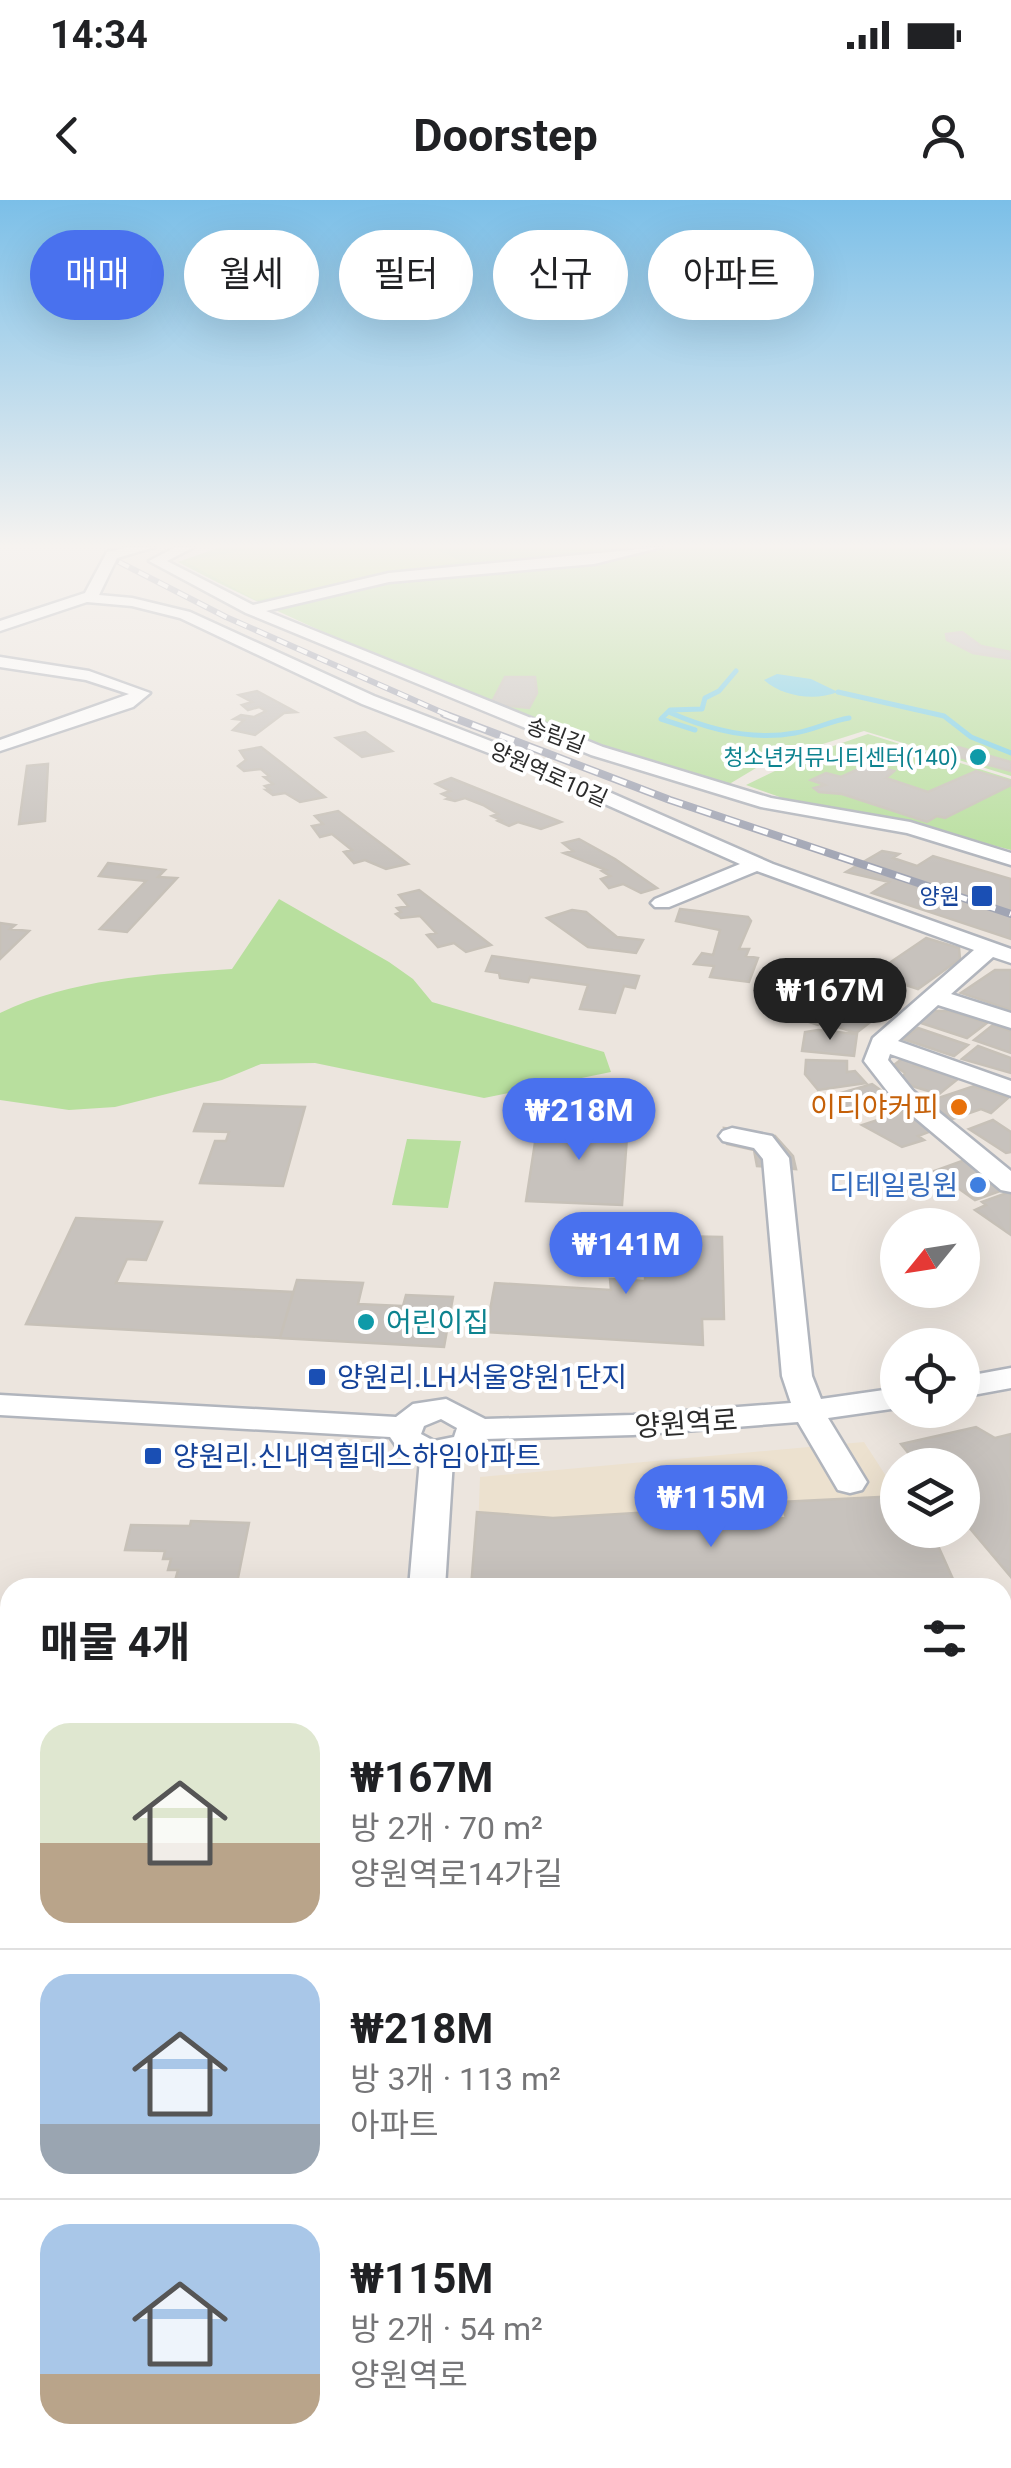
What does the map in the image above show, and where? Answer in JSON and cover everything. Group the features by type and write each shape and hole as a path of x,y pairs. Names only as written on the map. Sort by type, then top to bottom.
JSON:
{"street":[{"name":"양원역로10길","path":"267,653 368,700 506,753 757,864 1000,953"},
{"name":"송림길","path":"354,653 675,778 768,804 910,828 1011,858"},
{"path":"0,662 89,676 142,693 127,703 0,746"},
{"path":"662,903 757,864"},
{"path":"1000,953 936,996 881,1043 876,1061 892,1085 1011,1184"},
{"path":"936,996 1011,1021"},
{"path":"881,1043 1011,1090"},
{"path":"732,1136 763,1142 776,1158 797,1376 810,1412 850,1482"},
{"path":"980,1384 1011,1378"},
{"name":"양원역로","path":"473,1429 632,1428 810,1412 880,1401"},
{"path":"0,1405 405,1428"},
{"path":"405,1428 416,1415 436,1409 456,1412 470,1422 473,1429 467,1443 436,1457"},
{"path":"405,1428 409,1442 436,1457"},
{"path":"428,1578 436,1457"}],"shaded area":[{"path":"864,1442 880,1467 880,1548 934,1548 953,1578 476,1578 480,1477"}],"green space":[{"path":"372,653 1011,653 1011,776 864,731 766,762 726,786 623,756"},
{"path":"868,734 1011,779 1011,850 895,820 791,801 746,785 810,754"},
{"path":"279,899 389,962 413,979 432,1002 604,1052 611,1072 484,1098 315,1063 261,1064 222,1080 115,1107 69,1110 0,1100 0,1013 84,985 232,969"},
{"path":"407,1139 461,1141 448,1208 392,1205"}],"water":[{"path":"777,674 811,679 838,692 819,696 790,694 764,680"}],"building":[{"path":"973,653 1011,653 1011,659"},
{"path":"505,677 535,677 537,693 529,708 491,704"},
{"path":"257,691 296,712 284,713 255,735 233,730 244,720 234,719 266,711 259,707 248,710 242,705 252,702 239,695"},
{"path":"365,732 392,751 362,757 336,738"},
{"path":"261,747 325,797 300,802 285,793 273,795 266,790 270,790 265,786 273,784 261,769 244,771 238,766 246,760 240,751"},
{"path":"777,747 799,755 778,764 761,760 777,754 769,751"},
{"name":"청소년커뮤니티센터(140)","path":"958,747 1011,762 1011,771 945,753"},
{"path":"48,764 45,821 19,824 27,766"},
{"path":"869,764 894,771 886,778 928,792 976,771 1011,781 1011,785 945,818 937,816 927,822 842,794 819,792 814,788 825,785 811,780 826,773 841,777"},
{"path":"451,778 561,822 541,829 518,822 509,826 498,821 501,820 492,816 498,814 483,805 465,798 447,799 450,798 442,794 450,791 436,784"},
{"path":"338,811 408,864 386,869 365,860 354,863 344,852 352,850 332,834 320,837 312,826 323,824 315,816"},
{"path":"579,839 657,888 641,893 623,884 609,888 601,879 610,876 602,871 606,870 564,853 573,851 563,843"},
{"path":"882,851 899,854 893,858 917,866 933,856 1011,879 1011,939 872,893 889,882 846,872"},
{"path":"108,863 165,870 158,877 177,878 127,932 100,929 146,881 99,876"},
{"path":"419,890 491,945 466,952 454,943 438,947 427,935 436,933 420,916 401,918 396,914 401,912 397,908 408,906 399,895"},
{"path":"680,909 748,917 751,921 739,949 749,949 746,956 758,958 749,982 710,977 714,966 694,964 702,953 713,955 720,930 676,921"},
{"path":"572,910 586,912 617,937 643,940 636,953 588,947 547,918"},
{"path":"0,923 15,925 10,929 29,931 0,959"},
{"path":"926,938 959,948 960,959 918,989 873,974"},
{"path":"492,956 639,976 635,988 624,986 615,1013 580,1009 588,985 530,977 528,982 500,978 499,973 486,971"},
{"path":"995,970 1011,970 1011,1010 961,993"},
{"path":"860,985 895,997 875,1011 839,1000"},
{"path":"830,1004 877,1017 856,1033 823,1022 809,1022"},
{"path":"933,1011 950,1011 987,1023 967,1038 918,1022"},
{"path":"993,1025 1011,1031 1011,1053 974,1040"},
{"path":"918,1028 968,1045 954,1056 903,1039"},
{"path":"805,1032 857,1034 854,1056 802,1051"},
{"path":"978,1046 1011,1058 1011,1073 962,1059"},
{"path":"903,1058 918,1064 914,1066 959,1078 939,1094 915,1087 901,1081 905,1073 894,1065"},
{"path":"806,1060 847,1061 847,1072 855,1071 866,1083 818,1090 805,1074"},
{"path":"872,1084 893,1099 850,1112 830,1096"},
{"path":"974,1086 1008,1098 991,1113 981,1109 952,1119 926,1102"},
{"path":"204,1104 305,1107 283,1186 200,1183 215,1141 226,1141 229,1132 194,1131"},
{"path":"905,1111 934,1130 918,1136 924,1140 902,1147 862,1125"},
{"path":"993,1120 1011,1132 1011,1152 1006,1153 969,1129"},
{"path":"538,1123 628,1123 622,1205 526,1201"},
{"path":"724,1128 775,1136 793,1156 796,1169 757,1166 754,1150 727,1144"},
{"path":"965,1160 1006,1189 975,1200 934,1171"},
{"path":"1011,1193 1011,1235 980,1213 979,1208 986,1205 982,1202"},
{"path":"76,1218 162,1222 146,1260 127,1259 116,1283 293,1292 280,1338 26,1324"},
{"path":"619,1235 722,1237 724,1319 702,1319 703,1345 486,1332 495,1283 611,1290 610,1279 645,1281 645,1272 617,1272"},
{"name":"어린이집","path":"297,1280 363,1283 358,1304 403,1306 406,1295 453,1297 444,1347 280,1338"},
{"path":"972,1428 995,1438 1011,1434 1011,1577 980,1540 980,1448 904,1448 901,1444"},
{"path":"880,1497 880,1548 939,1548 953,1578 472,1578 477,1512 553,1518 717,1508 721,1523 786,1518 781,1502"},
{"path":"191,1521 249,1523 238,1578 176,1578 178,1570 168,1570 171,1559 163,1559 165,1551 125,1550 131,1525 190,1526"}],"waterway":[{"path":"695,730 661,719 670,710 702,709 705,698 719,691 736,671"},
{"path":"838,692 944,716 971,737 1011,753"},
{"path":"671,713 716,729 763,736 802,732 849,718"}],"railway":[{"path":"307,653 450,716"},
{"path":"444,714 670,800 1011,914"}],"place":[{"name":"청소년커뮤니티센터(140)","path":"978,757"},
{"name":"양원","path":"982,896"},
{"name":"이디야커피","path":"959,1107"},
{"name":"디테일링원","path":"978,1185"},
{"name":"어린이집","path":"366,1322"},
{"name":"양원리.LH서울양원1단지","path":"317,1377"},
{"name":"양원리.신내역힐데스하임아파트","path":"153,1456"}]}
